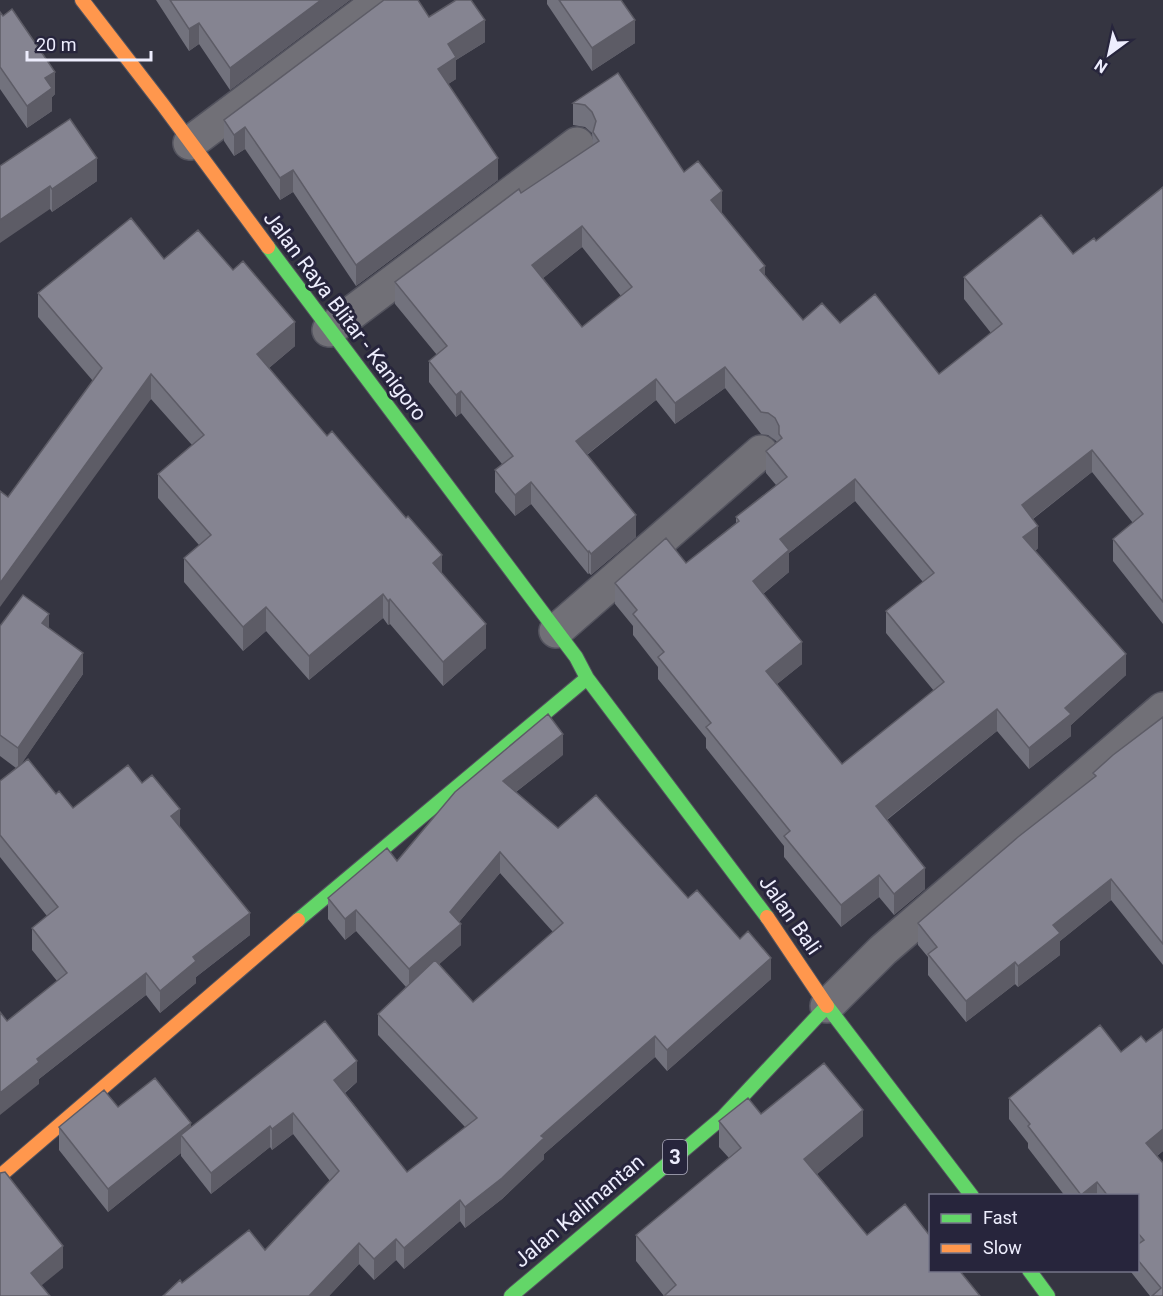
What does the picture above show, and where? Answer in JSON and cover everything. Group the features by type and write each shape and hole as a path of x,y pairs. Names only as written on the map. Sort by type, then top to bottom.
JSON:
{"main road":[{"name":"Jalan Raya Blitar - Kanigoro","path":"82,0 576,657"},
{"name":"Jalan Bali","path":"576,657 587,678 772,924 827,1006 970,1194"},
{"path":"0,1176 306,913 587,678"},
{"name":"Jalan Kalimantan","path":"511,1296 723,1117 827,1006"},
{"path":"1030,1272 1048,1296"}],"street":[{"path":"189,142 381,0"},
{"path":"329,330 578,144"},
{"path":"556,631 761,452"},
{"path":"827,1006 883,950 1163,709"}],"building":[{"path":"170,0 321,0 230,68 199,23 189,29"},
{"path":"384,0 418,0 429,17 456,0 471,0 485,20 448,44 456,57 438,69 498,158 356,265 293,170 280,178 245,127 234,135 224,120"},
{"path":"559,0 621,0 635,20 592,48"},
{"path":"12,9 55,72 45,78 52,88 27,106 0,67 0,12 3,16"},
{"path":"618,73 684,172 698,161 722,191 711,200 765,266 760,270 803,320 822,303 840,323 875,294 939,374 1002,324 964,277 1041,215 1073,254 1094,238 1096,241 1163,187 1163,602 1113,539 1143,514 1092,450 1022,505 1038,526 1023,537 1126,654 1065,708 1071,714 1029,748 997,709 876,806 925,868 894,894 879,875 841,905 784,836 790,831 706,727 711,723 658,657 664,652 633,614 637,610 615,583 666,538 686,563 739,521 736,517 787,477 766,451 782,438 775,418 768,413 761,412 725,367 675,403 656,379 576,441 636,515 591,554 531,482 515,495 495,470 513,456 461,391 456,395 429,361 447,346 395,282 519,189 521,193 599,141 593,132 596,121 592,112 585,105 573,103","holes":["582,226 632,287 582,327 532,265","855,479 934,573 886,611 944,682 842,764 766,671 802,642 753,581 789,550 780,539"]},
{"path":"70,119 97,158 52,189 50,186 0,220 0,166"},
{"path":"131,218 164,259 198,230 233,270 243,261 295,322 257,354 327,436 332,431 406,518 408,516 442,555 433,563 486,624 443,662 390,599 388,601 383,594 309,656 266,607 243,627 184,558 211,535 158,474 204,435 151,374 0,583 0,491 8,497 102,368 38,293"},
{"path":"23,595 49,614 42,623 83,653 18,748 0,735 0,626"},
{"path":"548,714 563,734 503,781 558,828 596,795 688,898 697,890 740,939 748,931 771,958 667,1050 655,1036 541,1136 544,1138 502,1178 465,1207 460,1200 404,1248 396,1239 374,1259 359,1243 309,1296 163,1296 180,1280 182,1283 249,1230 265,1250 339,1171 293,1113 272,1129 270,1126 211,1173 181,1135 325,1021 357,1061 334,1080 407,1172 477,1118 378,1014 435,960 473,1002 563,923 500,852 450,912 461,924 409,969 356,910 345,919 328,898 387,848 397,861 455,792"},
{"path":"1163,717 1163,944 1111,879 1053,925 1060,933 1018,966 1015,962 966,1001 928,954 937,947 918,923 1018,837 1096,776 1093,773 1113,755"},
{"path":"28,759 56,794 59,791 73,808 128,765 142,783 152,775 180,809 171,816 250,913 193,957 196,961 160,991 146,973 37,1059 39,1062 0,1093 0,1012 7,1021 67,973 32,928 58,907 0,835 0,781"},
{"path":"1100,1025 1121,1052 1141,1036 1146,1042 1163,1029 1163,1129 1146,1143 1163,1163 1163,1296 1152,1296 1161,1288 1139,1261 1139,1244 1144,1240 1139,1234 1139,1194 1106,1194 1097,1182 1080,1194 1009,1098"},
{"path":"824,1063 863,1110 804,1159 867,1235 905,1204 929,1235 929,1272 961,1272 980,1296 664,1296 676,1285 636,1235 741,1148 719,1121 748,1098 761,1114"},
{"path":"155,1078 191,1123 108,1189 59,1127 104,1090 118,1107"},
{"path":"5,1172 63,1246 31,1273 50,1296 0,1296 0,1173"}],"traffic: fast":[{"path":"268,247 576,657 587,678 767,917"},
{"path":"298,920 587,678"},
{"path":"511,1296 723,1117 827,1006 970,1194"},
{"path":"1030,1272 1048,1296"}],"traffic: slow":[{"path":"82,0 268,247"},
{"path":"767,917 827,1006"},
{"path":"0,1176 298,920"}]}
